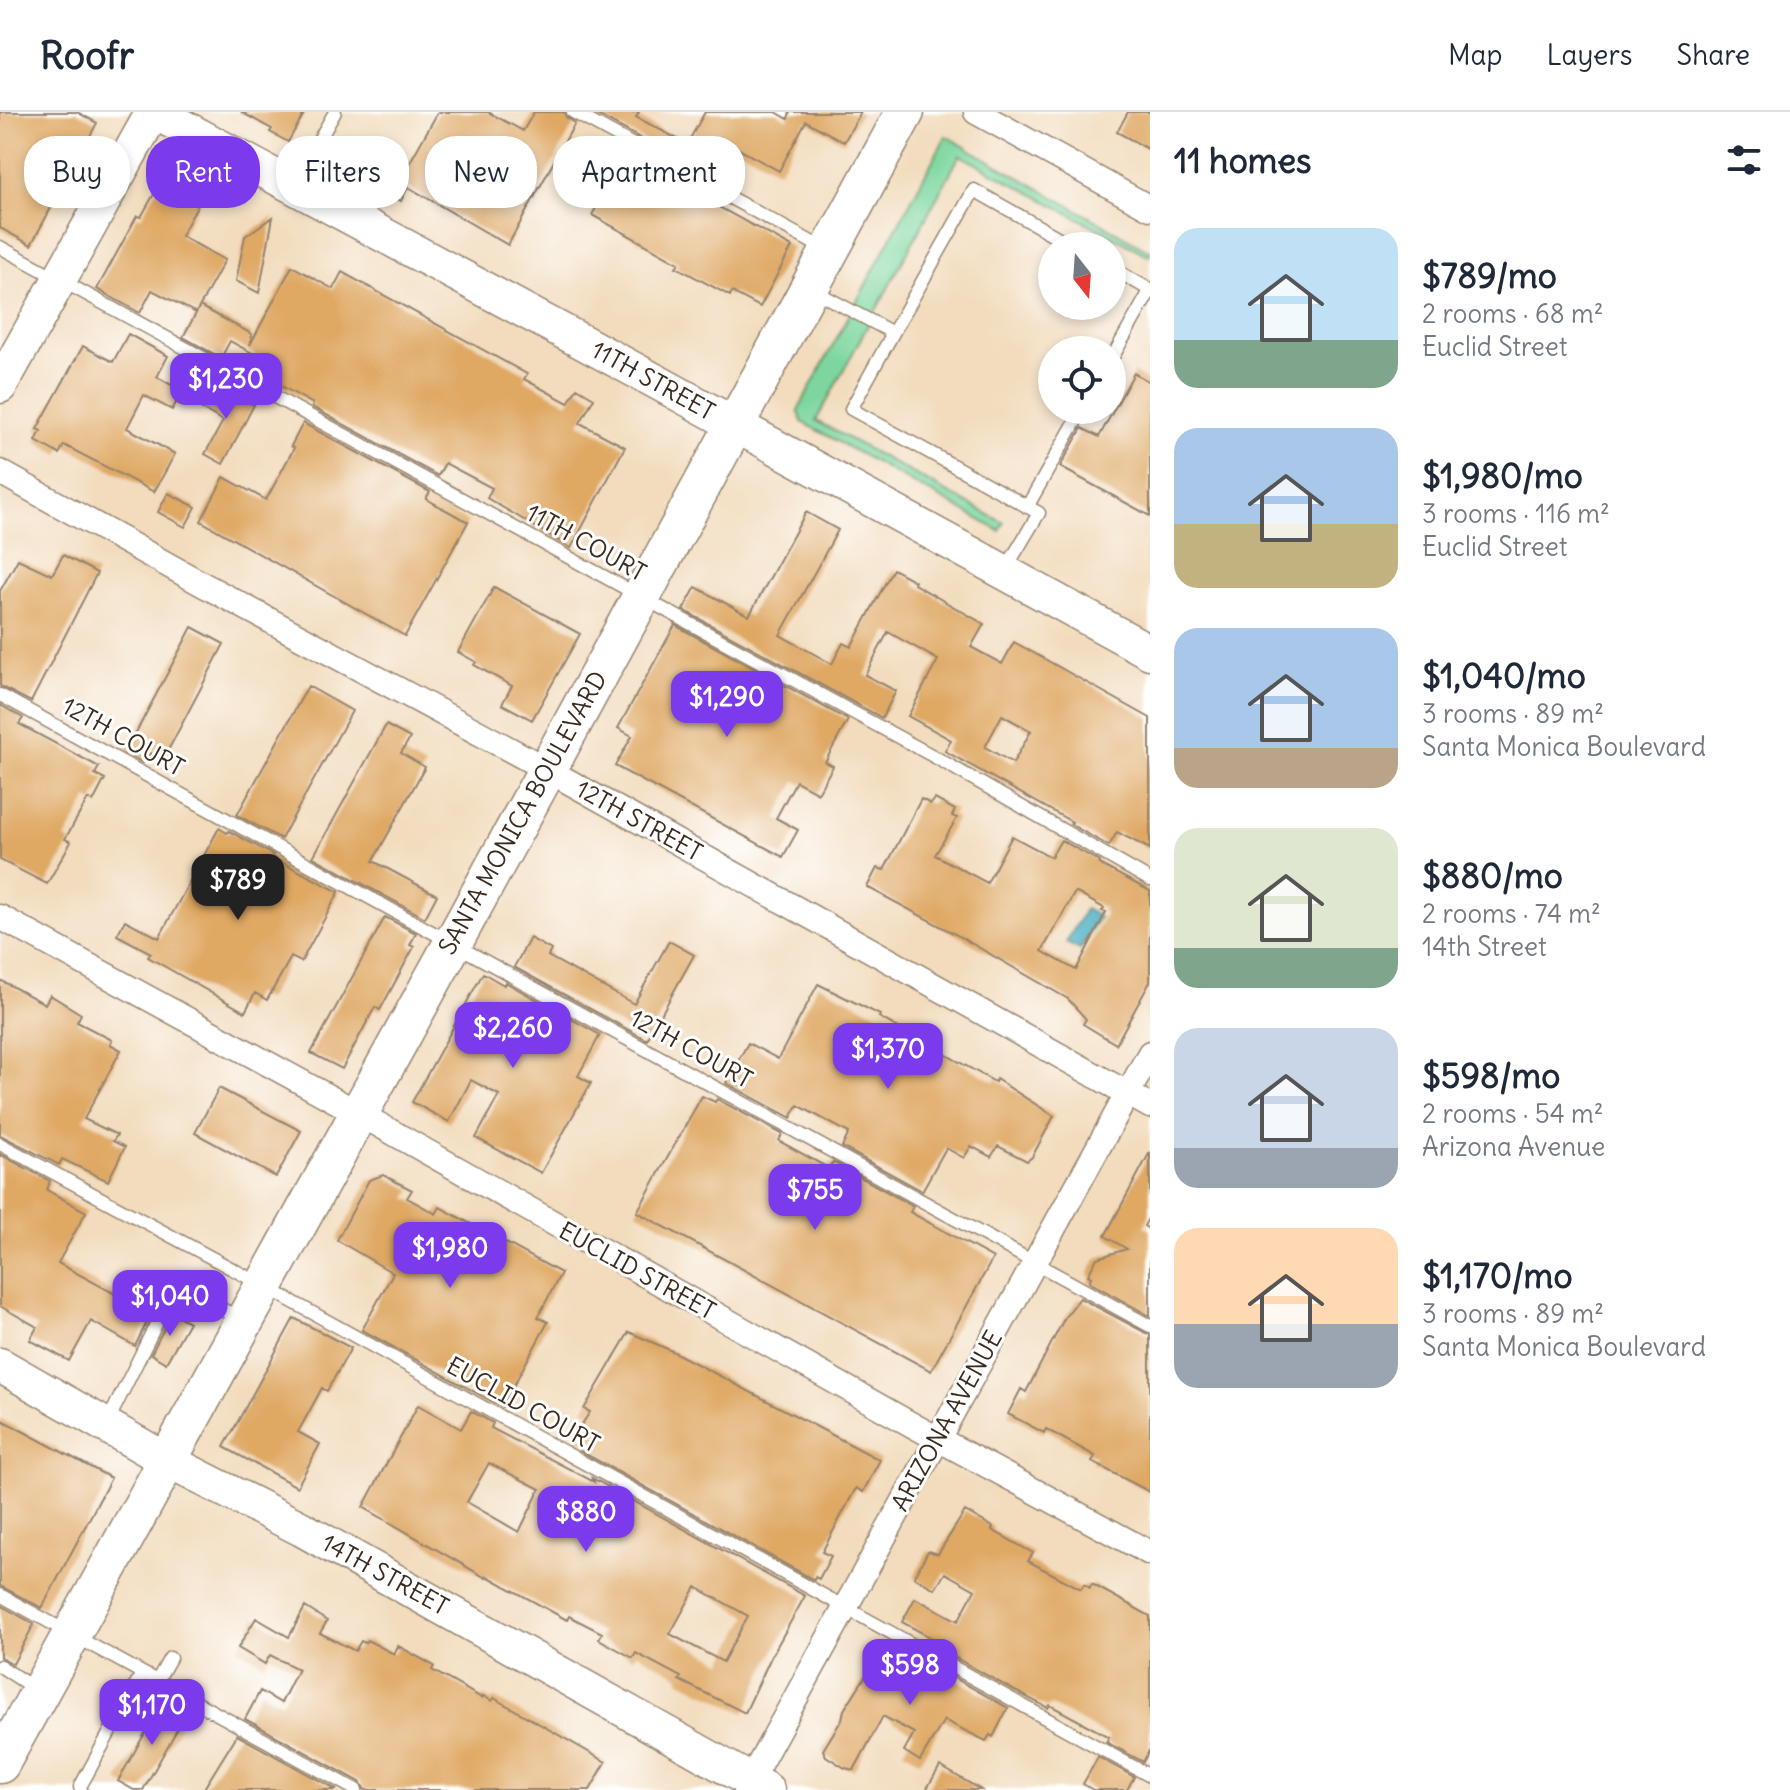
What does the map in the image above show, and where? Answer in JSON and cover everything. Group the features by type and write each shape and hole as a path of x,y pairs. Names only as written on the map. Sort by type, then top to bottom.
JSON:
{"main road":[{"name":"SANTA MONICA BOULEVARD","path":"0,1764 453,943 905,112"}],"street":[{"name":"11TH STREET","path":"154,112 276,177"},
{"path":"0,386 154,112"},
{"path":"976,112 1150,208"},
{"name":"11TH STREET","path":"334,208 1150,652"},
{"name":"12TH STREET","path":"0,472 546,769 1150,1106"},
{"name":"EUCLID STREET","path":"0,917 358,1113 937,1439 1150,1553"},
{"name":"ARIZONA AVENUE","path":"754,1787 844,1608 1150,1053"},
{"name":"14TH STREET","path":"0,1365 168,1461 302,1529 754,1787"}],"lane":[{"path":"321,136 335,112"},
{"path":"573,112 828,251"},
{"path":"1003,573 1039,513 851,409 974,190 1048,232"},
{"name":"11TH COURT","path":"0,247 933,756 1150,880"},
{"path":"1124,336 1150,290 1126,276"},
{"path":"809,288 893,333"},
{"path":"1027,507 1074,424"},
{"name":"12TH COURT","path":"0,695 1150,1326"},
{"name":"EUCLID COURT","path":"0,1144 264,1286 1150,1776"},
{"path":"105,1426 175,1286 245,1320"},
{"path":"0,1595 356,1790"},
{"path":"157,1681 170,1658"},
{"path":"0,1666 40,1692"},
{"path":"81,1790 142,1673"}],"green space":[{"path":"946,136 1116,232 1104,232 960,155 816,421 1004,523 1000,531 802,422 798,410"},
{"path":"1126,237 1150,251 1149,256 1126,244"}],"water":[{"path":"1085,909 1099,917 1080,950 1066,943"}],"building":[{"path":"0,112 77,112 97,123 90,136 24,136 24,208 51,208 31,245 0,228"},
{"path":"241,112 305,112 291,136 277,136 270,132 272,129"},
{"path":"438,112 488,112 523,131 534,112 564,112 575,123 568,136 553,136 553,163 537,192 537,136 425,136 425,197 409,188 409,164"},
{"path":"592,112 639,112 636,117 672,136 636,136"},
{"path":"705,112 776,112 788,119 790,112 861,112 844,142 806,121 779,171 745,152 745,136 692,136"},
{"path":"1128,112 1150,112 1150,150 1117,132"},
{"path":"146,208 196,208 181,236 225,260 196,313 152,290 140,313 97,289 137,216 141,217"},
{"path":"444,208 528,208 508,245"},
{"path":"596,208 721,208 792,247 760,307 732,292 730,296 676,267 679,263 592,215"},
{"path":"273,217 259,293 236,281 245,236"},
{"path":"292,266 333,289 342,272 527,374 524,379 568,403 577,388 594,398 580,423 625,447 571,548 487,498 492,488 445,463 438,476 312,407 313,404 271,380 278,367 230,341 221,358 183,337 200,306 252,334 250,345"},
{"path":"128,334 168,356 157,377 183,391 172,410 144,395 127,428 175,454 154,492 64,445 59,454 36,441 41,431 37,429 83,346 113,362"},
{"path":"1134,373 1150,382 1150,516 1060,467 1082,428 1099,437 1106,424 1126,424 1126,388"},
{"path":"217,384 254,405 223,464 205,454 223,421 202,409"},
{"path":"303,423 430,492 426,499 468,522 405,636 201,521 224,477 266,500 294,448 291,446"},
{"path":"168,493 196,507 185,527 158,512"},
{"path":"806,512 838,530 780,635 832,664 843,643 851,647 893,569 915,581 914,584 984,624 971,647 1002,664 1014,642 1150,718 1150,849 1117,832 1109,846 945,751 951,740 908,716 938,660 888,632 865,675 896,691 882,718 683,610 696,587 749,616","holes":["1002,715 1031,731 1013,763 985,747"]},
{"path":"63,555 97,573 31,702 0,686 0,591 18,559 52,575"},
{"path":"494,587 580,634 532,720 502,704 512,686 474,665 476,662 458,652"},
{"path":"675,625 848,720 825,762 833,766 818,793 796,781 776,818 798,830 783,857 615,766 632,736 618,728"},
{"path":"192,627 224,644 163,760 150,753 143,763 125,753"},
{"path":"308,686 352,711 281,839 237,815"},
{"path":"0,705 23,718 19,724 99,767 95,774 105,779 93,802 88,799 65,839 71,842 47,884 0,860"},
{"path":"386,725 410,738 401,753 425,767 373,861 437,895 425,918 313,857"},
{"path":"921,799 931,804 935,799 955,810 952,816 957,818 935,855 987,883 1012,836 1051,857 1061,840 1150,891 1150,982 1116,1044 1083,1024 1086,1019 1068,999 867,887 877,868 884,870","holes":["1075,892 1104,908 1102,911 1106,912 1076,970 1042,951"]},
{"path":"219,828 339,892 301,962 291,957 267,1000 255,993 245,1012 148,957 151,953 117,935 125,920 159,938"},
{"path":"385,917 416,933 410,945 414,947 380,1010 375,1007 342,1069 311,1053"},
{"path":"530,938 551,950 548,956 634,1004 669,941 694,955 647,1040 514,967"},
{"path":"483,973 600,1035 578,1076 591,1083 541,1173 476,1138 499,1095 471,1080 449,1122 412,1102"},
{"path":"0,980 45,1004 50,995 81,1014 77,1022 112,1040 110,1044 121,1050 84,1119 117,1135 113,1141 125,1147 108,1181 62,1159 59,1165 0,1135"},
{"path":"818,984 880,1015 995,1082 996,1079 1054,1116 1032,1157 1027,1161 998,1146 991,1157 971,1146 964,1158 946,1148 922,1191 842,1147 849,1133 798,1105 791,1118 726,1083 748,1043 778,1059"},
{"path":"219,1088 301,1131 276,1177 195,1133"},
{"path":"702,1096 715,1102 717,1099 782,1134 779,1141 828,1168 833,1162 913,1206 910,1212 993,1258 931,1371 637,1212"},
{"path":"1150,1152 1150,1215 1144,1226 1150,1230 1150,1316 1089,1282 1091,1277 1088,1275 1097,1258 1127,1249 1105,1236"},
{"path":"0,1154 50,1181 47,1190 86,1212 58,1263 115,1294 120,1284 156,1304 135,1346 91,1321 69,1361 30,1340 37,1327 0,1306"},
{"path":"383,1175 412,1190 407,1198 436,1214 440,1207 561,1273 538,1317 548,1322 502,1407 362,1330 393,1273 337,1240 369,1180"},
{"path":"1080,1298 1150,1335 1150,1492 1092,1462 1095,1456 1046,1429 1044,1433 1008,1414 1021,1389 1026,1392 1065,1317"},
{"path":"172,1313 189,1322 166,1363 151,1354"},
{"path":"294,1318 351,1348 327,1391 322,1388 298,1432 320,1444 297,1487 224,1447"},
{"path":"629,1332 672,1351 880,1460 863,1492 856,1488 822,1552 831,1556 819,1579 815,1577 814,1580 580,1451 574,1436 590,1412 584,1409"},
{"path":"418,1405 461,1429 471,1411 493,1423 491,1428 594,1482 592,1478 805,1596 771,1657 745,1713 679,1680 681,1677 636,1653 633,1658 599,1639 602,1633 569,1616 567,1620 486,1578 363,1507","holes":["489,1463 540,1489 519,1532 467,1502","696,1587 748,1616 723,1662 670,1634"]},
{"path":"0,1419 111,1478 42,1608 0,1586"},
{"path":"965,1511 1033,1553 1028,1561 1081,1589 1084,1584 1090,1588 1092,1584 1150,1616 1150,1749 1143,1762 1106,1742 1109,1737 1050,1705 1048,1708 1017,1692 929,1643 939,1642 902,1622 915,1598 958,1621 975,1590 945,1573 935,1589 914,1577 928,1551 938,1554"},
{"path":"0,1605 34,1624 13,1664 0,1657"},
{"path":"305,1607 327,1621 320,1633 355,1651 361,1641 365,1643 367,1640 394,1654 398,1646 434,1666 432,1670 482,1698 492,1701 494,1698 606,1762 590,1790 365,1790 360,1782 245,1719 260,1691 281,1703 298,1669 270,1655 265,1664 238,1648 256,1618 289,1637"},
{"path":"897,1646 1008,1708 993,1737 990,1735 986,1741 944,1720 920,1761 904,1751 914,1733 883,1716 854,1770 845,1768 826,1756 823,1750 872,1666 877,1664 885,1648"},
{"path":"163,1701 186,1714 143,1790 134,1790 118,1781"},
{"path":"237,1735 337,1790 203,1790"},
{"path":"1098,1757 1134,1777 1127,1790 1093,1790 1083,1784"},
{"path":"940,1766 981,1790 926,1790"}]}
